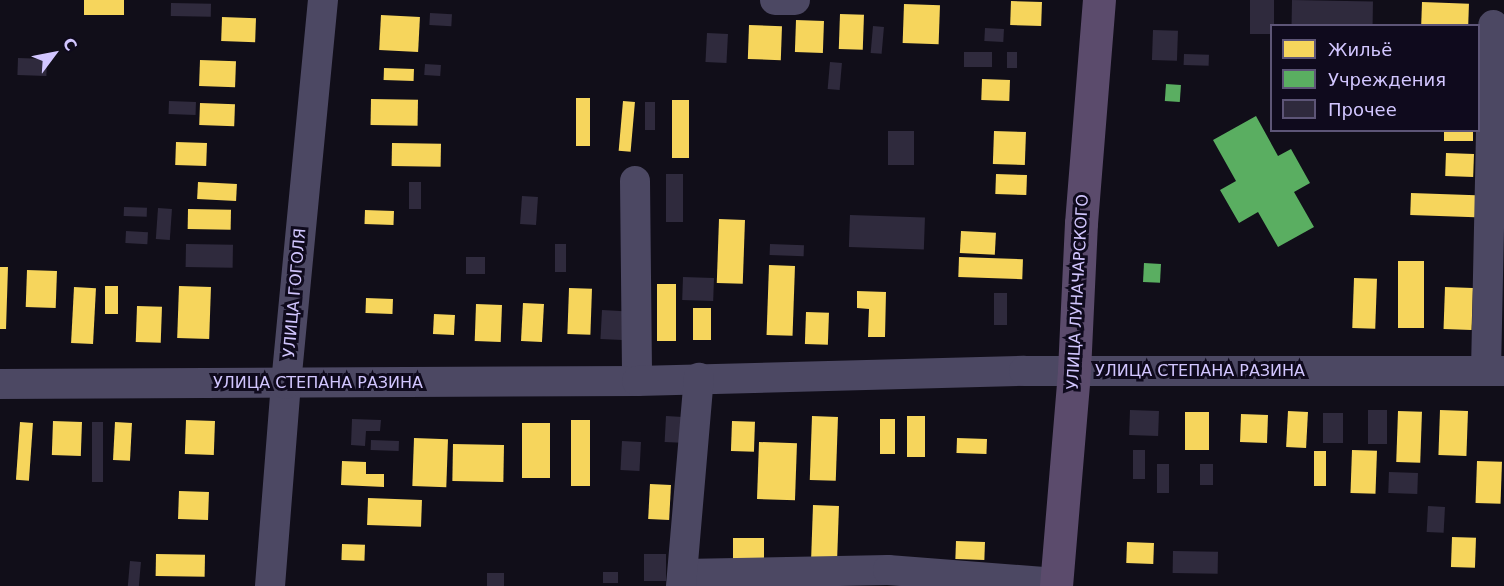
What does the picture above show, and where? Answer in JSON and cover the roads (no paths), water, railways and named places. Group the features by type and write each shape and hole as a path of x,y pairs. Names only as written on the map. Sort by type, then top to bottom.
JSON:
{"main road":[{"name":"УЛИЦА ЛУНАЧАРСКОГО","path":"1056,585 1074,372 1081,223 1099,0"}],"street":[{"name":"УЛИЦА ГОГОЛЯ","path":"270,586 286,384 323,0"},
{"path":"775,0 795,0"},
{"name":"УЛИЦА СТЕПАНА РАЗИНА","path":"0,384 637,381 1074,372 1495,371 1493,25"},
{"path":"635,181 637,381"},
{"path":"682,580 699,378"},
{"name":"УЛИЦА ЛУНАЧАРСКОГО","path":"682,580 888,570 1056,585"}]}
